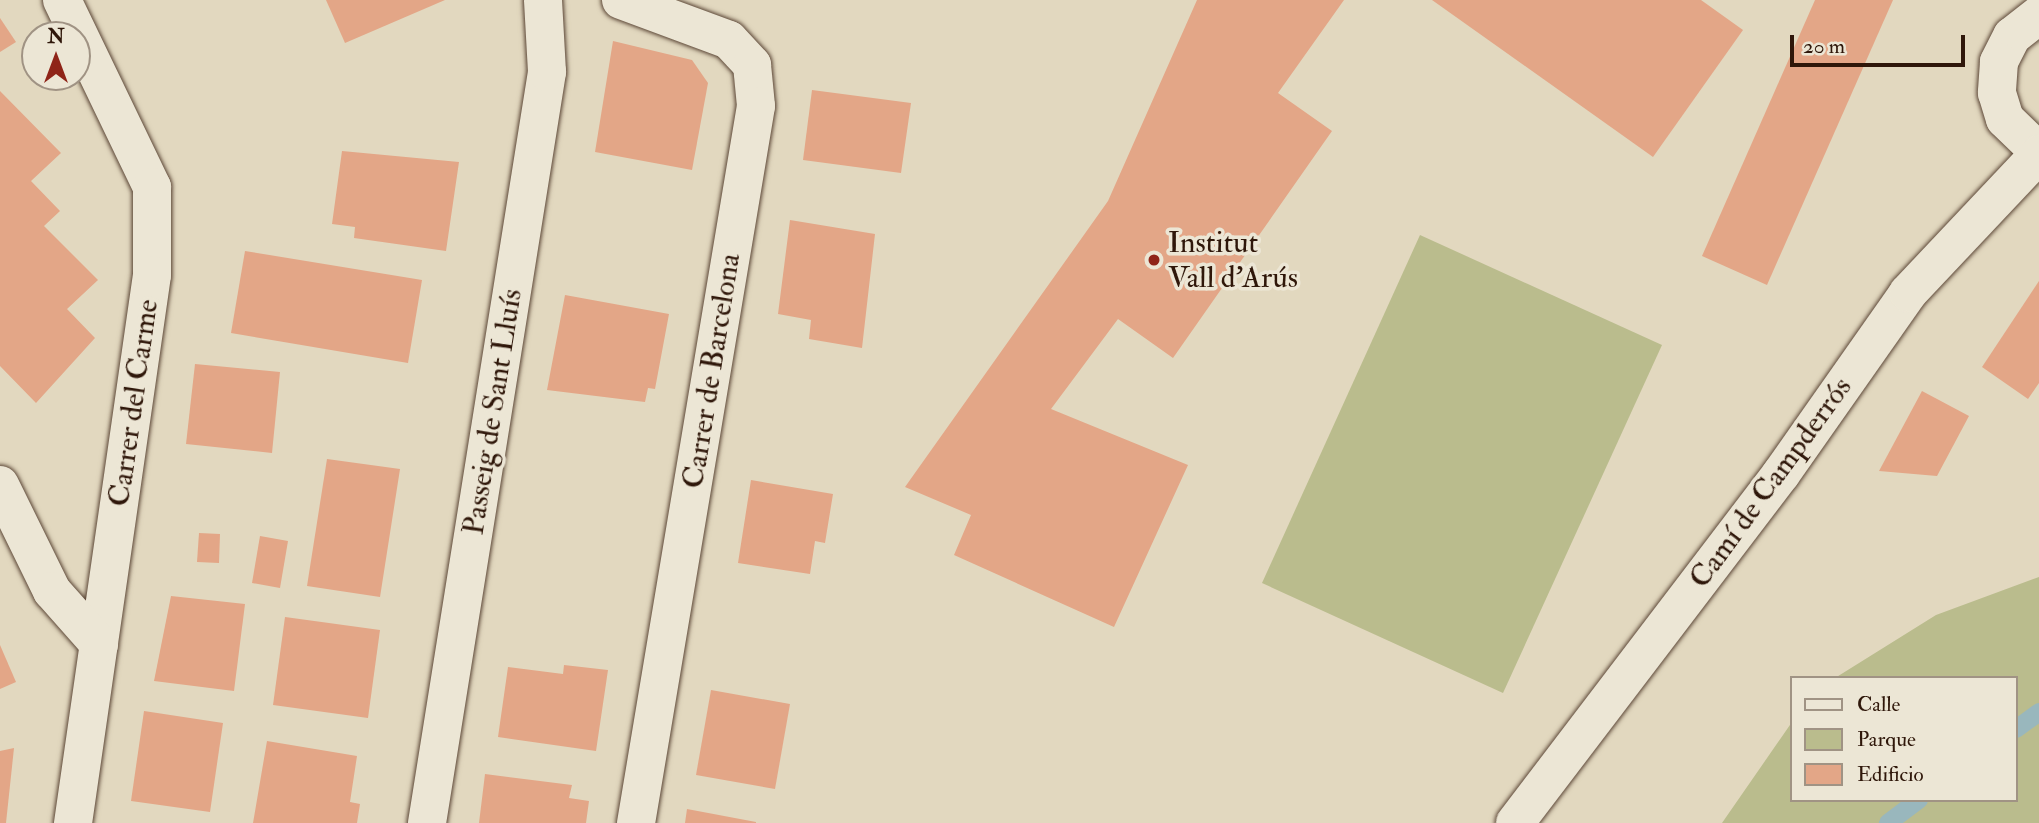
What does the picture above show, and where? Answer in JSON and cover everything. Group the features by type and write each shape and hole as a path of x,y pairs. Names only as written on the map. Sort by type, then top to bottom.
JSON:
{"street":[{"name":"Carrer del Carme","path":"62,0 152,187 152,275 73,823"},
{"name":"Passeig de Sant Lluís","path":"428,823 547,72 543,0"},
{"name":"Carrer de Barcelona","path":"621,0 729,40 752,65 756,106 636,823"},
{"path":"2039,15 2012,36 1999,62 1997,93 2012,128 2039,153"},
{"name":"Camí de Campderrós","path":"1515,823 1781,474 1908,293 2039,153"},
{"path":"0,485 51,591 99,644"}],"green space":[{"path":"1420,235 1662,345 1503,693 1262,583"},
{"path":"2039,577 2039,823 1722,823 1790,725 1790,802 2018,802 2018,676 1838,676 1936,615"}],"building":[{"path":"326,0 445,0 345,43"},
{"name":"Institut Vall d'Arús","path":"1197,0 1344,0 1278,93 1332,131 1173,358 1118,319 1051,409 1188,465 1114,627 954,555 971,515 905,487 1108,201"},
{"path":"1432,0 1701,0 1743,30 1653,157"},
{"path":"1815,0 1893,0 1767,285 1702,256"},
{"path":"0,18 16,42 0,52"},
{"path":"613,41 692,60 708,83 692,170 595,152"},
{"path":"812,90 911,103 901,173 803,160"},
{"path":"0,91 61,153 31,181 60,211 44,226 98,280 67,309 95,338 36,403 0,366"},
{"path":"342,151 459,162 446,251 354,238 355,227 332,224"},
{"path":"790,220 875,234 862,348 809,339 811,320 778,314"},
{"path":"245,251 422,280 408,363 231,333"},
{"path":"2039,281 2039,383 2028,399 1982,367"},
{"path":"565,295 669,314 655,389 648,388 645,402 547,390"},
{"path":"195,364 280,372 272,453 186,444"},
{"path":"1922,391 1969,416 1937,476 1879,471"},
{"path":"327,459 400,469 380,597 307,586"},
{"path":"751,480 833,494 825,543 815,541 810,574 738,563"},
{"path":"199,533 220,534 219,563 197,562"},
{"path":"260,536 288,541 280,588 252,583"},
{"path":"171,596 245,604 234,691 154,681"},
{"path":"285,617 380,630 368,718 273,705"},
{"path":"0,645 16,682 0,689"},
{"path":"564,665 608,670 596,751 498,737 508,667 563,674"},
{"path":"711,690 790,704 775,789 696,775"},
{"path":"144,711 223,723 210,812 131,801"},
{"path":"267,741 357,756 350,802 360,804 357,823 253,823"},
{"path":"14,748 6,823 0,823 0,751"},
{"path":"485,774 572,785 569,798 589,801 586,823 479,823"},
{"path":"687,809 756,822 756,823 685,823"}],"waterway":[{"path":"2018,728 2039,712"},
{"path":"1888,823 1916,802"}],"place":[{"name":"Institut Vall d'Arús","path":"1154,260"}]}
